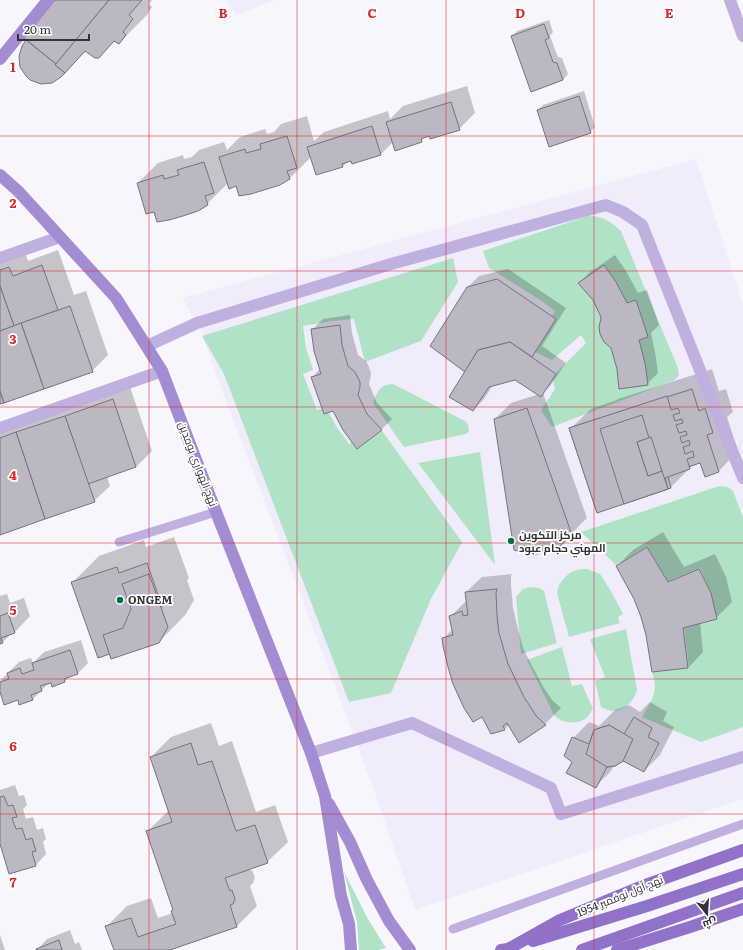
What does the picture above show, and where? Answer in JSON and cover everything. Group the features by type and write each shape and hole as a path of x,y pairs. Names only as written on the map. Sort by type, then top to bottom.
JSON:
{"main road":[{"path":"0,59 48,0"},
{"name":"نهج الهواري بومدين","path":"0,175 19,192 116,298 162,371 311,753 325,796"},
{"path":"325,796 341,896 349,924 351,950"},
{"path":"325,796 350,842 388,921 410,950"},
{"name":"نهج أول نوفمبر 1954","path":"505,949 560,920 640,888 743,850"},
{"path":"505,949 646,906 743,874"},
{"path":"582,950 743,892"},
{"path":"616,950 743,909"}],"street":[{"path":"730,0 743,36"},
{"path":"147,346 197,323 391,264 606,205 623,212 642,225 743,478"},
{"path":"0,258 60,237"},
{"path":"0,428 162,371"},
{"path":"311,753 412,723 551,788 561,814 743,757"}],"lane":[{"path":"119,542 216,512"},
{"path":"453,929 743,824"}],"shaded area":[{"path":"226,0 275,0 237,15"},
{"name":"مركز التكوين المهني حجام عبود","path":"696,159 743,304 743,799 415,910 380,807 342,704 217,377 201,331 182,298"}],"green space":[{"path":"588,216 606,220 621,231 678,368 679,375 675,380 552,427 541,410 555,389 551,378 586,343 581,335 552,360 531,350 555,311 542,301 489,268 483,251"},
{"path":"453,258 458,282 421,341 365,362 354,319 303,326 306,348 313,370 303,374 317,410 326,407 336,426 349,444 375,426 380,428 462,542 431,599 391,693 349,702 224,374 202,336"},
{"path":"393,384 465,421 468,425 469,431 466,434 404,447 373,403 376,395 382,387"},
{"path":"480,452 495,565 418,463"},
{"path":"719,486 728,487 733,491 743,517 743,727 701,742 642,717 655,691 652,672 689,668 684,627 717,619 711,593 700,568 668,581 647,546 616,565 581,532"},
{"path":"587,569 600,574 623,614 618,617 620,623 569,637 557,593 559,585 565,577 571,572"},
{"path":"530,587 539,588 544,591 557,643 521,654 516,597 523,589"},
{"path":"626,629 637,690 636,694 625,707 610,711 601,707 595,681 605,677 590,639"},
{"path":"562,647 572,686 582,684 593,709 586,718 577,722 561,720 554,715 527,660"},
{"path":"344,872 368,919 386,948 378,950 359,950 357,922"}],"building":[{"path":"55,0 109,0 56,64 24,38"},
{"path":"109,0 142,0 129,15 133,19 123,32 126,35 119,44 114,41 99,58 95,58 85,51 65,73 55,65"},
{"path":"544,24 549,38 545,40 553,62 557,63 563,80 531,92 511,36"},
{"path":"26,40 65,73 52,83 41,84 30,80 20,67 19,56 22,46"},
{"path":"579,96 591,133 549,147 537,110"},
{"path":"451,102 460,130 430,139 429,136 421,139 422,142 395,151 386,122"},
{"path":"372,126 381,155 352,164 351,161 342,164 343,167 316,175 307,147"},
{"path":"287,136 297,168 287,171 290,179 280,185 239,196 236,186 229,189 219,157 245,149 246,153 261,149 260,144"},
{"path":"204,162 214,193 205,196 208,205 198,211 183,216 157,222 154,212 146,214 137,183 163,175 164,179 179,175 177,170"},
{"path":"42,265 58,310 14,326 0,286 0,270 9,267 13,276"},
{"path":"604,265 616,282 627,303 636,300 648,337 639,340 645,363 648,385 619,389 617,369 611,348 604,342 600,334 600,315 593,300 578,283"},
{"path":"497,279 556,319 532,357 510,342 478,350 465,372 430,346 467,287"},
{"path":"0,286 14,326 0,331"},
{"path":"70,306 93,372 44,389 21,323"},
{"path":"21,323 44,389 4,403 0,391 0,331"},
{"path":"340,325 342,345 348,366 355,372 360,382 358,395 367,414 382,430 357,449 343,430 333,411 324,414 311,377 321,374 314,351 311,329"},
{"path":"510,342 556,374 541,397 515,380 489,387 473,411 449,397 478,350"},
{"path":"692,389 699,411 705,408 713,433 707,435 719,472 705,477 700,463 667,474 671,488 597,512 569,428"},
{"path":"0,391 4,403 0,404"},
{"path":"667,396 671,410 678,408 680,413 673,415 675,421 682,419 683,423 676,425 679,433 686,431 687,435 680,437 682,443 689,440 690,445 683,447 685,454 693,451 694,457 687,459 690,469 665,478 668,489 597,513 569,428"},
{"path":"113,399 136,467 88,484 65,416"},
{"path":"527,408 572,535 560,546 537,554 514,550 494,419"},
{"path":"642,415 649,438 637,442 648,476 662,471 668,489 624,504 600,429"},
{"path":"65,416 95,502 45,519 16,432"},
{"path":"16,432 45,519 0,535 0,438"},
{"path":"651,437 662,471 648,476 637,442"},
{"path":"647,547 668,582 699,569 711,593 717,619 683,628 688,668 652,672 646,635 641,617 634,599 616,566"},
{"path":"147,563 162,606 139,644 98,658 71,582 117,567 119,573"},
{"path":"149,574 168,627 159,643 111,659 103,635 123,628 131,609 122,584"},
{"path":"497,589 497,616 499,633 508,664 524,697 537,717 546,725 519,743 507,723 503,726 505,730 491,734 482,717 473,722 464,708 453,684 443,646 442,638 453,635 449,616 462,611 463,616 468,615 465,592"},
{"path":"8,613 15,633 1,638 3,643 0,644 0,616"},
{"path":"70,650 78,674 64,679 65,682 52,687 51,683 40,686 42,691 31,695 33,700 19,705 18,700 4,705 0,692 0,682 9,679 7,673 20,668 22,674 34,670 32,663"},
{"path":"634,717 652,728 648,737 659,743 644,772 623,761 615,766 607,767 596,788 566,773 572,762 564,756 572,737 589,744 594,730 609,725 624,734"},
{"path":"609,725 633,739 623,761 615,766 607,767 586,754 594,730"},
{"path":"191,743 198,765 212,761 236,831 255,825 268,863 225,878 235,899 233,904 230,905 237,927 170,950 114,950 105,926 131,918 138,937 176,924 171,911 173,910 146,831 172,822 150,757"},
{"path":"4,796 8,806 13,805 17,817 12,818 16,829 22,828 26,840 32,838 36,851 32,852 36,866 9,874 0,844 0,797"},
{"path":"59,940 62,950 36,950 36,949"}],"place":[{"name":"مركز التكوين المهني حجام عبود","path":"511,541"},
{"name":"ONGEM","path":"120,600"}]}
